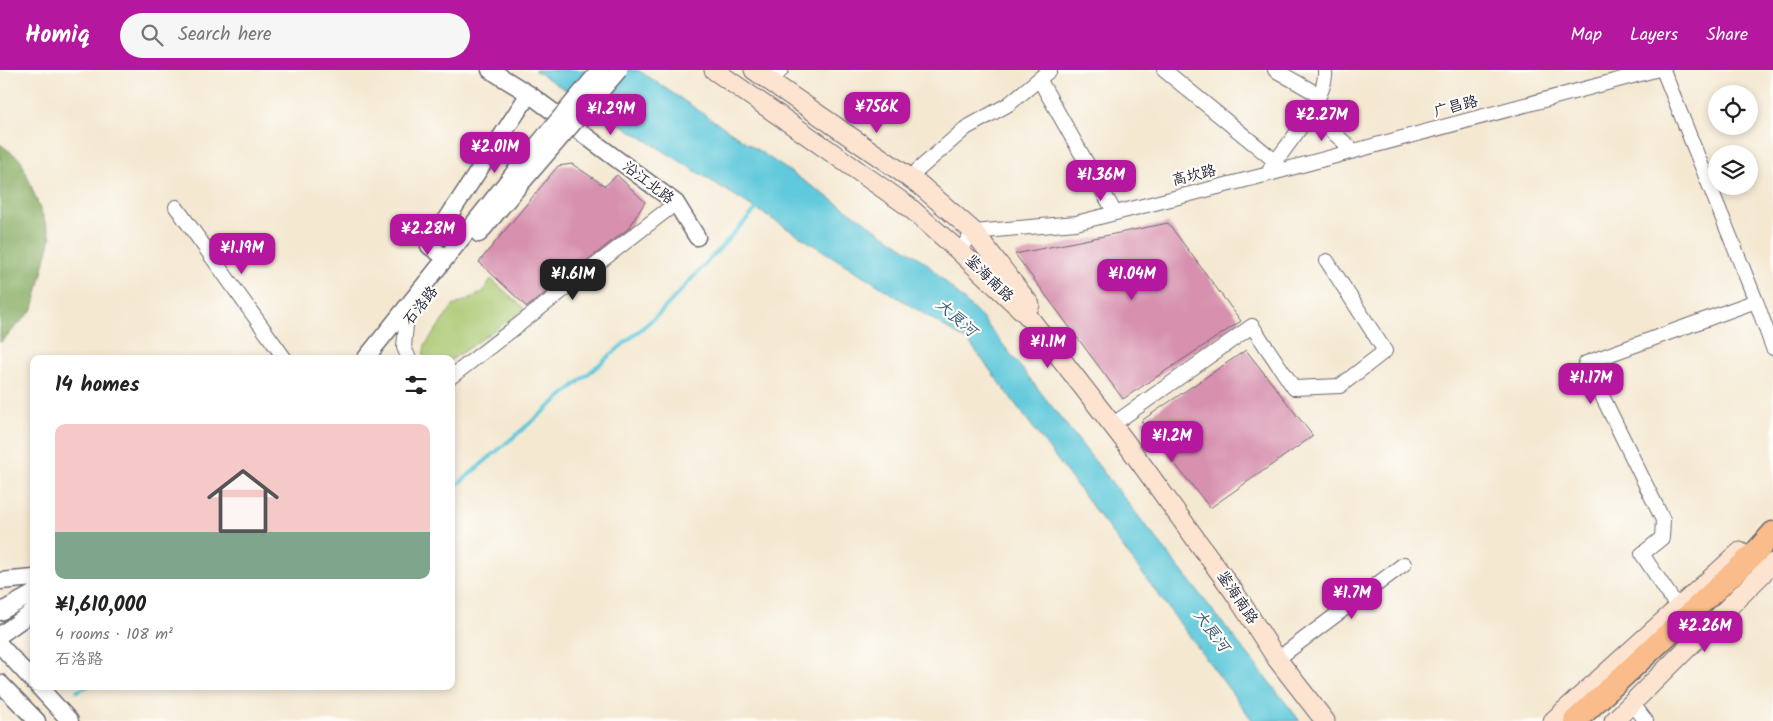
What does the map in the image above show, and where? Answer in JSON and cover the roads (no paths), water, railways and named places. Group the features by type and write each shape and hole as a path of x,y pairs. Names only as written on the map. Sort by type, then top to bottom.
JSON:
{"highway":[{"path":"1596,721 1766,559 1773,533"},
{"path":"1575,721 1766,559"}],"main road":[{"name":"鉴海南路","path":"714,70 908,206 960,251 1027,315 1116,422 1234,592 1277,659 1325,721"},
{"name":"鉴海南路","path":"754,70 776,76 920,185 974,232 1241,588 1284,654 1336,721"},
{"path":"1553,721 1773,523"},
{"path":"1614,721 1766,559"}],"street":[{"name":"沿江北路","path":"490,70 529,94 676,203 697,237"},
{"name":"石洛路","path":"382,355 600,70"},
{"name":"石洛路","path":"368,355 446,258 519,176 619,70"},
{"path":"1164,70 1275,161"},
{"path":"1275,70 1319,95"},
{"path":"1265,175 1310,112 1326,78 1325,70"},
{"name":"广昌路","path":"1265,175 1655,70"},
{"path":"1663,70 1773,348"},
{"path":"911,176 966,128 1009,104 1045,74 1116,213"},
{"path":"446,258 429,246 529,94"},
{"path":"1310,112 1354,151"},
{"name":"高坎路","path":"974,232 1076,223 1265,175"},
{"path":"455,374 676,203"},
{"path":"176,207 282,355"},
{"path":"960,251 974,232"},
{"path":"1116,422 1252,326 1294,388 1340,386 1385,351 1327,261"},
{"path":"1678,608 1642,554 1662,538 1663,520 1586,363 1756,301"},
{"path":"406,325 404,347 408,355"},
{"path":"1284,654 1404,564"},
{"path":"0,581 30,578"},
{"path":"0,612 30,595"},
{"path":"0,635 30,614"},
{"path":"0,645 30,678"},
{"path":"0,683 37,721"},
{"path":"42,690 70,721"},
{"path":"1632,703 1646,721"}],"water":[{"name":"大良河","path":"534,70 638,70 925,262 982,318 1300,721 1253,721 969,342"}],"waterway":[{"path":"455,487 660,313 760,205"}]}
